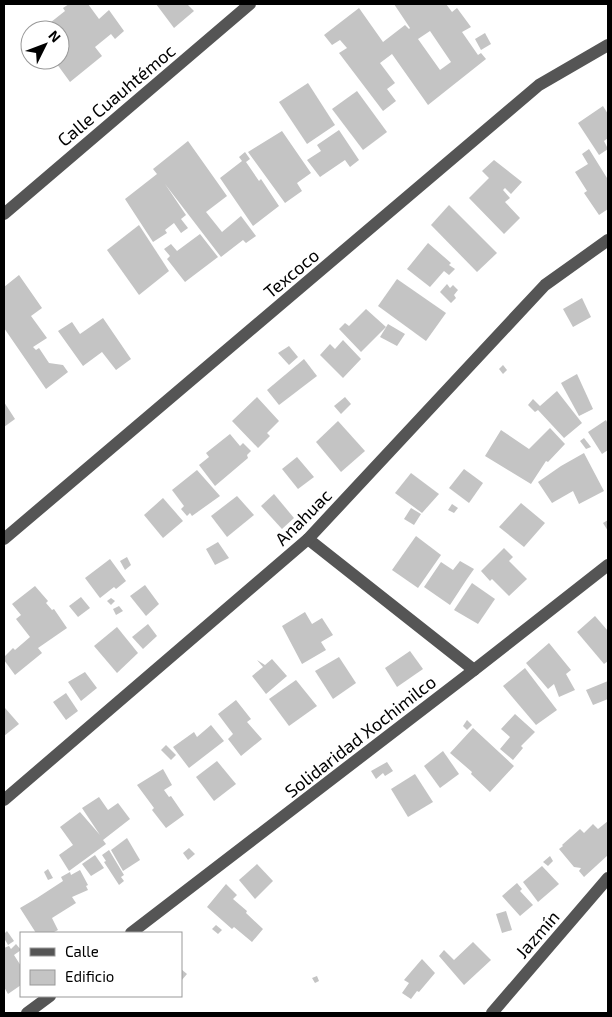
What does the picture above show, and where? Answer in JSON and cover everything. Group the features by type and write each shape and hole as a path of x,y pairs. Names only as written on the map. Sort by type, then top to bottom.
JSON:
{"street":[{"name":"Calle Cuauhtémoc","path":"4,214 250,4"},
{"name":"Texcoco","path":"4,539 539,85 608,45"},
{"name":"Anahuac","path":"4,800 308,539 545,285 608,240"},
{"path":"308,539 474,670"},
{"name":"Solidaridad Xochimilco","path":"132,932 608,565"},
{"name":"Jazmín","path":"492,1013 608,878"},
{"path":"27,1013 49,997"}],"building":[{"path":"69,4 88,4 99,19 109,10 124,31 115,39 111,34 95,47 102,56 70,82 61,70 70,70 70,20 54,20 65,11 63,8"},
{"path":"156,4 187,4 194,11 174,28"},
{"path":"394,4 446,4 452,12 457,8 471,27 462,32 478,55 481,53 486,59 428,105 392,54 380,63 395,83 387,89 396,101 383,111 339,53 347,48 340,40 332,45 324,35 359,8 383,42 405,25 410,28","holes":["430,31 451,62 440,70 418,39"]},
{"path":"485,33 491,44 481,50 475,39"},
{"path":"308,83 335,125 307,144 279,102"},
{"path":"357,91 387,132 363,150 332,109"},
{"path":"603,106 608,114 608,138 604,141 608,149 599,155 578,123"},
{"path":"339,130 359,160 350,167 345,160 320,177 307,160 321,151 317,145"},
{"path":"282,131 311,173 297,183 302,191 285,203 248,152"},
{"path":"188,141 227,196 206,212 222,232 241,216 256,236 246,243 243,240 221,257 165,184 186,215 181,219 188,228 181,233 174,223 165,230 167,233 153,242 125,199 157,174 153,169"},
{"path":"589,149 608,177 608,209 599,215 584,193 587,191 575,172 588,164 582,154"},
{"path":"245,152 250,159 246,162 259,181 261,179 279,206 253,226 220,178 242,161 239,157"},
{"path":"494,160 522,182 511,194 505,188 503,190 510,198 505,202 520,218 504,234 469,198 489,178 482,171"},
{"path":"449,205 497,253 477,272 431,225"},
{"path":"139,225 169,271 139,295 107,250"},
{"path":"200,234 218,257 185,282 167,259 170,256 164,249 171,244 177,251"},
{"path":"428,243 451,263 449,265 455,269 449,275 444,271 430,287 407,269"},
{"path":"19,275 42,308 31,316 47,338 33,347 36,350 39,348 49,363 63,365 68,372 46,389 4,328 4,287"},
{"path":"397,279 446,313 426,341 378,306"},
{"path":"447,284 450,288 453,285 458,290 454,295 456,298 451,303 440,292"},
{"path":"582,298 591,317 573,327 563,309"},
{"path":"366,309 386,327 361,352 339,329 345,323 349,326"},
{"path":"103,318 131,359 116,370 102,352 83,366 58,331 72,322 80,334"},
{"path":"388,324 405,334 397,346 380,337"},
{"path":"343,340 361,359 343,378 320,355 330,344 335,349"},
{"path":"289,346 298,357 289,365 278,353"},
{"path":"304,359 317,376 279,405 267,390"},
{"path":"503,365 507,370 503,374 499,369"},
{"path":"577,374 593,409 579,416 561,383"},
{"path":"557,391 582,423 564,438 538,410 535,412 528,405 533,399 540,406"},
{"path":"257,397 279,421 267,433 270,436 258,448 232,421"},
{"path":"345,397 351,404 341,414 334,406"},
{"path":"4,402 15,419 4,427"},
{"path":"606,420 608,424 608,450 602,454 588,432"},
{"path":"338,421 365,451 341,472 316,442"},
{"path":"550,428 565,444 548,462 546,461 531,484 485,456 501,430 529,449"},
{"path":"230,434 240,446 243,443 251,451 247,455 248,458 215,486 199,465 209,457 206,453"},
{"path":"584,438 591,447 586,449 580,441"},
{"path":"584,453 604,491 579,504 573,491 552,503 538,482"},
{"path":"297,457 314,477 298,489 282,469"},
{"path":"464,469 483,483 469,503 449,488"},
{"path":"197,470 220,496 192,516 190,513 187,516 181,509 184,506 172,490"},
{"path":"411,473 439,494 422,513 395,493"},
{"path":"274,494 294,518 282,529 261,506"},
{"path":"237,496 254,515 227,537 211,516"},
{"path":"163,498 183,521 163,538 144,515"},
{"path":"521,503 545,523 524,547 499,527"},
{"path":"452,504 458,508 454,513 448,510"},
{"path":"411,508 421,514 414,525 404,519"},
{"path":"608,520 608,531 603,523"},
{"path":"416,536 441,555 418,588 392,570"},
{"path":"218,542 229,558 215,565 206,549"},
{"path":"504,548 513,557 509,561 527,579 509,596 481,571"},
{"path":"127,557 131,565 125,570 120,561"},
{"path":"110,559 126,581 116,589 114,587 100,598 85,578"},
{"path":"460,561 474,569 450,605 424,587 441,562 453,570"},
{"path":"472,583 495,599 478,624 454,610"},
{"path":"145,585 159,604 146,616 130,596"},
{"path":"35,586 48,601 46,603 52,610 54,609 67,628 38,648 42,653 15,675 4,660 4,657 13,648 15,650 30,637 16,619 21,615 12,604"},
{"path":"81,597 90,608 78,617 69,606"},
{"path":"111,598 115,601 111,605 107,601"},
{"path":"119,606 123,611 116,615 113,609"},
{"path":"305,612 312,624 322,618 333,635 321,642 326,650 302,664 282,626"},
{"path":"595,616 608,631 608,661 604,664 577,632"},
{"path":"148,624 157,636 143,649 132,637"},
{"path":"117,627 138,653 117,673 94,646"},
{"path":"549,643 571,670 566,674 575,690 559,697 554,684 548,689 526,663"},
{"path":"410,651 423,669 397,687 385,668"},
{"path":"339,657 356,683 333,699 315,671"},
{"path":"272,659 287,676 266,694 252,676 263,667 257,660 265,665"},
{"path":"525,668 557,710 536,725 503,686"},
{"path":"85,672 97,688 81,701 68,682"},
{"path":"296,680 317,706 289,726 269,699"},
{"path":"608,681 608,699 593,705 586,690"},
{"path":"66,693 78,711 66,720 53,702"},
{"path":"236,700 251,719 247,722 262,739 241,756 228,739 233,734 218,714"},
{"path":"4,709 19,724 4,736"},
{"path":"515,714 535,732 521,746 523,748 513,760 500,749 510,737 501,729"},
{"path":"467,720 472,725 467,730 463,726"},
{"path":"211,725 224,741 189,768 173,747 194,732 197,737"},
{"path":"473,728 514,766 490,792 471,774 472,772 450,753"},
{"path":"166,745 176,755 171,760 161,750"},
{"path":"443,751 459,774 440,788 424,766"},
{"path":"217,761 236,784 214,801 196,777"},
{"path":"387,762 393,771 385,776 383,773 376,779 371,771"},
{"path":"163,769 172,785 164,790 169,797 171,796 184,815 166,828 152,810 154,808 137,785"},
{"path":"415,774 433,802 408,817 391,789"},
{"path":"99,797 108,810 118,803 130,819 103,840 106,844 69,871 59,855 73,845 60,827 80,812 100,835 82,808"},
{"path":"608,821 608,855 584,877 579,871 581,868 574,867 559,849 580,829 584,833 593,824 598,829"},
{"path":"127,838 140,860 123,871 111,850"},
{"path":"189,848 195,854 188,860 183,853"},
{"path":"109,850 124,875 121,877 124,881 119,885 104,862 106,861 102,855"},
{"path":"95,855 104,868 91,876 82,864"},
{"path":"550,856 553,861 548,866 543,862"},
{"path":"257,864 273,881 255,899 239,880"},
{"path":"542,866 559,884 538,902 523,882"},
{"path":"48,869 53,878 48,880 44,872"},
{"path":"80,870 88,885 86,886 88,890 72,897 76,903 52,918 58,930 54,932 35,932 20,908 63,881 61,877 70,872 71,875"},
{"path":"517,883 522,889 520,891 533,905 520,916 502,896"},
{"path":"226,884 237,895 233,899 263,929 252,942 234,927 232,929 207,907"},
{"path":"506,911 512,930 502,933 496,914"},
{"path":"216,925 222,930 218,934 212,929"},
{"path":"7,931 14,941 8,945 4,938 4,934"},
{"path":"473,942 491,960 464,985 439,956 444,950 454,960"},
{"path":"16,944 20,949 14,955 20,964 20,986 8,994 4,987 4,948 9,946 11,949"},
{"path":"422,959 435,973 411,999 402,993 409,983 404,980"},
{"path":"182,970 187,974 182,980"},
{"path":"317,976 319,981 315,983 312,978"}]}
